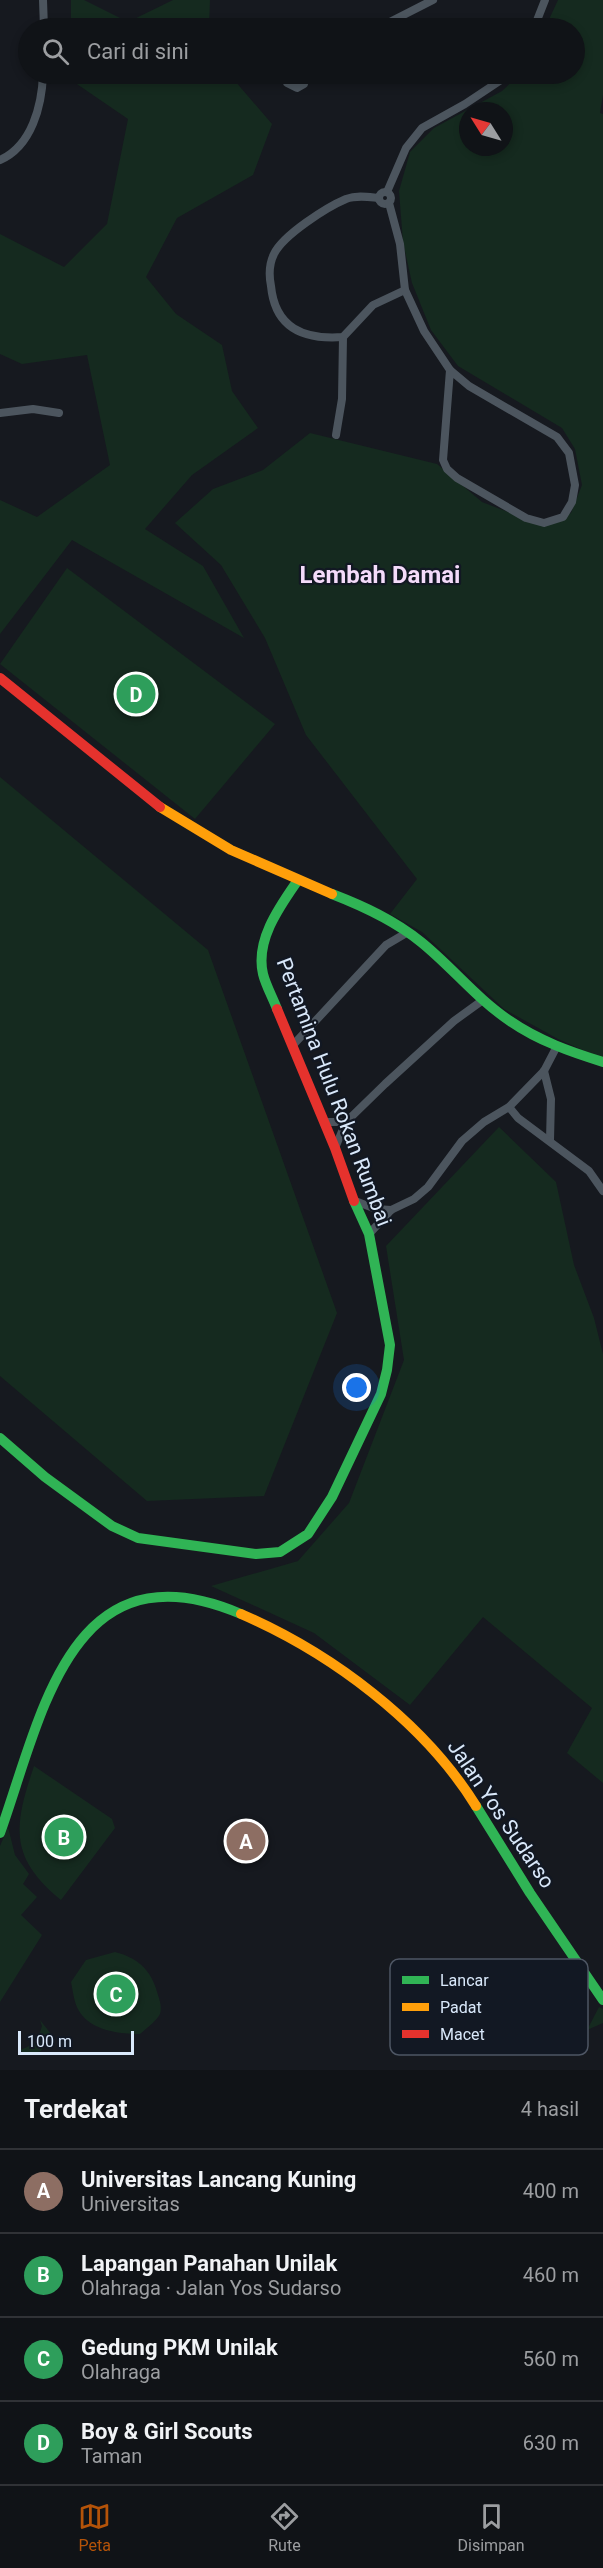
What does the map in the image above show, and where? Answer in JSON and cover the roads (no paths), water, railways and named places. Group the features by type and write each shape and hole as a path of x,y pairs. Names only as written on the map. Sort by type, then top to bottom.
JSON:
{"street":[{"path":"43,0 44,18"},
{"path":"398,18 433,0"},
{"path":"538,18 545,0"},
{"path":"0,160 18,148 26,138 38,108 42,84"},
{"path":"289,84 297,88 304,84"},
{"path":"387,192 406,148 415,135 429,123 465,104 495,84"},
{"path":"378,198 381,193 387,192"},
{"path":"387,192 391,197 389,203 400,244 405,290 424,332 450,370 469,386 556,437 569,453 575,485 572,502 564,517 544,523 526,518 457,478 447,469 443,460 450,370"},
{"path":"343,337 328,338 303,334 287,325 278,312 271,292 269,272 273,255 295,232 347,198 364,196 378,198 382,204 389,203"},
{"path":"336,435 342,399 343,337 373,305 405,290"},
{"path":"0,413 33,409 58,413"},
{"path":"0,678 167,813 213,841 366,908 408,932 483,1000 526,1032 556,1048 603,1062"},
{"name":"Pertamina Hulu Rokan Rumbai","path":"0,1438 45,1477 102,1519 138,1538 205,1550 256,1554 280,1552 308,1534 332,1497 381,1394 386,1378 390,1345 369,1234 344,1178 335,1148 294,1044 268,986 261,959 266,934 298,880"},
{"path":"294,1044 386,945 408,932"},
{"path":"335,1148 346,1122 454,1021 483,1000"},
{"path":"369,1234 391,1210 414,1199 428,1187 462,1141 484,1122 509,1107 544,1071 556,1048"},
{"path":"544,1071 550,1099 549,1140"},
{"path":"509,1107 518,1118 589,1171 603,1191"},
{"path":"324,1122 346,1122"},
{"path":"355,1201 376,1209 391,1210"},
{"name":"Jalan Yos Sudarso","path":"0,1833 46,1701 70,1651 85,1634 99,1620 113,1611 141,1601 176,1597 207,1601 269,1628 315,1655 378,1697 411,1724 447,1763 576,1959"},
{"name":"Jalan Yos Sudarso","path":"588,1977 603,2000"}],"place":[{"name":"Boy & Girl Scouts","path":"136,694"},
{"name":"Lapangan Panahan Unilak","path":"64,1837"},
{"name":"Universitas Lancang Kuning","path":"246,1841"},
{"name":"Gedung PKM Unilak","path":"116,1994"}],"district":[{"name":"Lembah Damai","path":"380,575"}]}
